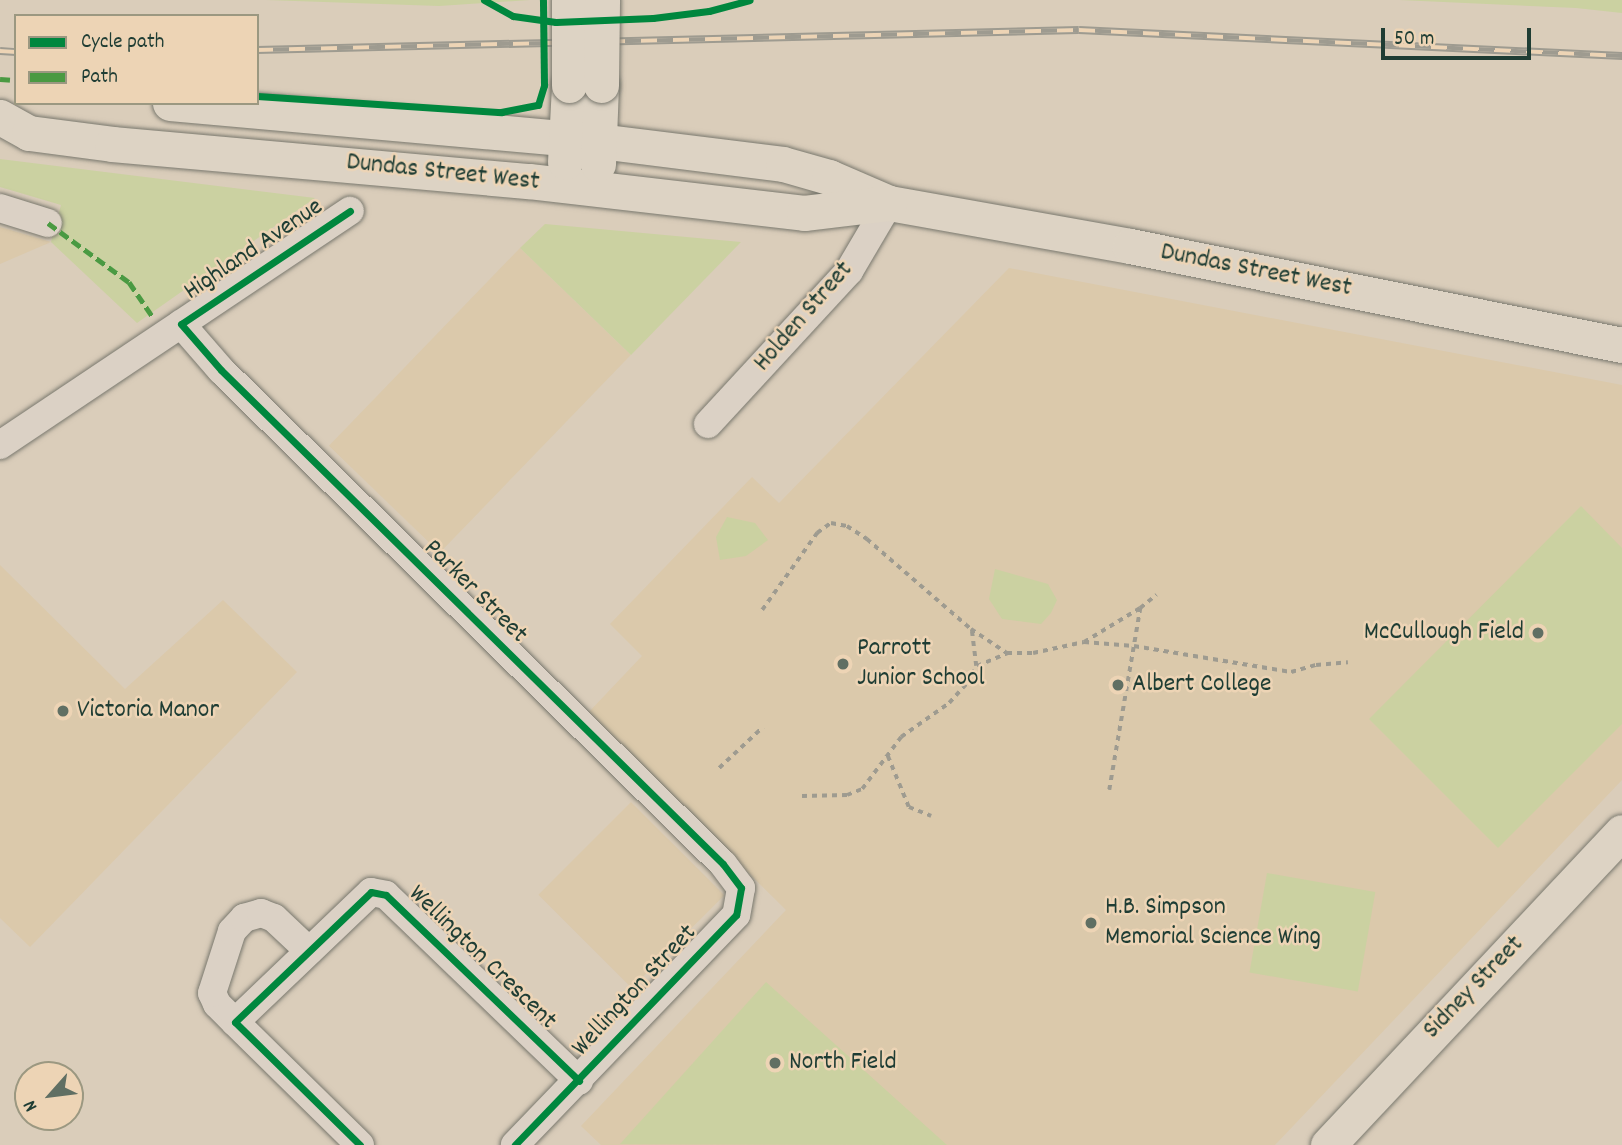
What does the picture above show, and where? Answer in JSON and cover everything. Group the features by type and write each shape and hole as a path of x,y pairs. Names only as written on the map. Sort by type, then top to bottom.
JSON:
{"main road":[{"path":"569,0 585,85"},
{"path":"581,186 585,85 602,0"},
{"name":"Dundas Street West","path":"192,105 583,140 783,164 830,177 888,203 1130,246 1622,345"},
{"name":"Dundas Street West","path":"0,117 29,134 112,144 232,152 581,186 804,213 839,211 888,203"},
{"name":"Sidney Street","path":"1328,1145 1622,832"}],"street":[{"name":"Holden Street","path":"708,424 849,271 888,203"},
{"path":"0,208 48,223"},
{"name":"Highland Avenue","path":"0,445 350,211"},
{"name":"Parker Street","path":"181,324 221,370 723,864 741,888"},
{"name":"Wellington Street","path":"515,1145 736,915 741,888"},
{"name":"Wellington Crescent","path":"235,1022 371,892 386,895 579,1081"},
{"path":"309,951 274,918 261,913 244,918 232,932 212,993 216,1004 360,1145"}],"path":[{"path":"762,610 817,533 831,523 847,526 867,539 971,629 1007,653"},
{"path":"1084,642 1140,608 1156,595"},
{"path":"1109,790 1140,608"},
{"path":"802,796 847,795 862,789 901,737 949,704 967,683 976,666 971,629"},
{"path":"976,666 1007,653 1033,653 1084,642 1134,646 1291,673 1316,665 1348,662"},
{"path":"719,768 763,727"},
{"path":"888,756 909,807 931,816"}],"shaded area":[{"path":"0,227 51,242 0,264"},
{"path":"520,248 631,355 440,553 329,446"},
{"name":"Albert College","path":"1009,268 1622,385 1622,780 1275,1145 601,1145 581,1126 786,910 587,714 642,656 610,624 752,477 779,503"},
{"path":"0,565 125,689 223,600 297,672 30,947 0,918"},
{"path":"631,802 724,895 632,988 538,895"}],"green space":[{"path":"266,0 530,0 439,6"},
{"path":"1399,0 1622,0 1622,13 1576,8"},
{"path":"0,159 315,198 137,323 51,242 61,205 0,187"},
{"path":"545,224 741,242 631,355 520,248"},
{"name":"McCullough Field","path":"1581,506 1622,548 1622,724 1498,848 1369,719"},
{"path":"727,517 755,523 768,540 746,556 720,560 716,537"},
{"path":"995,569 1048,584 1057,600 1051,613 1041,624 1002,619 989,599"},
{"path":"1267,873 1375,892 1358,992 1249,972"},
{"name":"North Field","path":"766,982 947,1145 620,1144"}],"railway":[{"path":"259,50 1079,30 1622,56"},
{"path":"0,51 14,52"}],"marked path":[{"path":"0,79 14,80"},
{"path":"48,223 129,282 152,316"}],"cycle path":[{"path":"484,0 513,16 556,22 653,18 709,11 750,0"},
{"path":"259,96 501,112 538,105 544,85 543,0"},
{"path":"350,211 181,324 221,370 723,864 741,888 736,915 515,1145"},
{"path":"360,1145 235,1022 371,892 386,895 579,1081"}],"place":[{"name":"McCullough Field","path":"1538,633"},
{"name":"Parrott Junior School","path":"843,664"},
{"name":"Albert College","path":"1118,685"},
{"name":"Victoria Manor","path":"63,711"},
{"name":"H.B. Simpson Memorial Science Wing","path":"1091,923"},
{"name":"North Field","path":"775,1063"}]}
